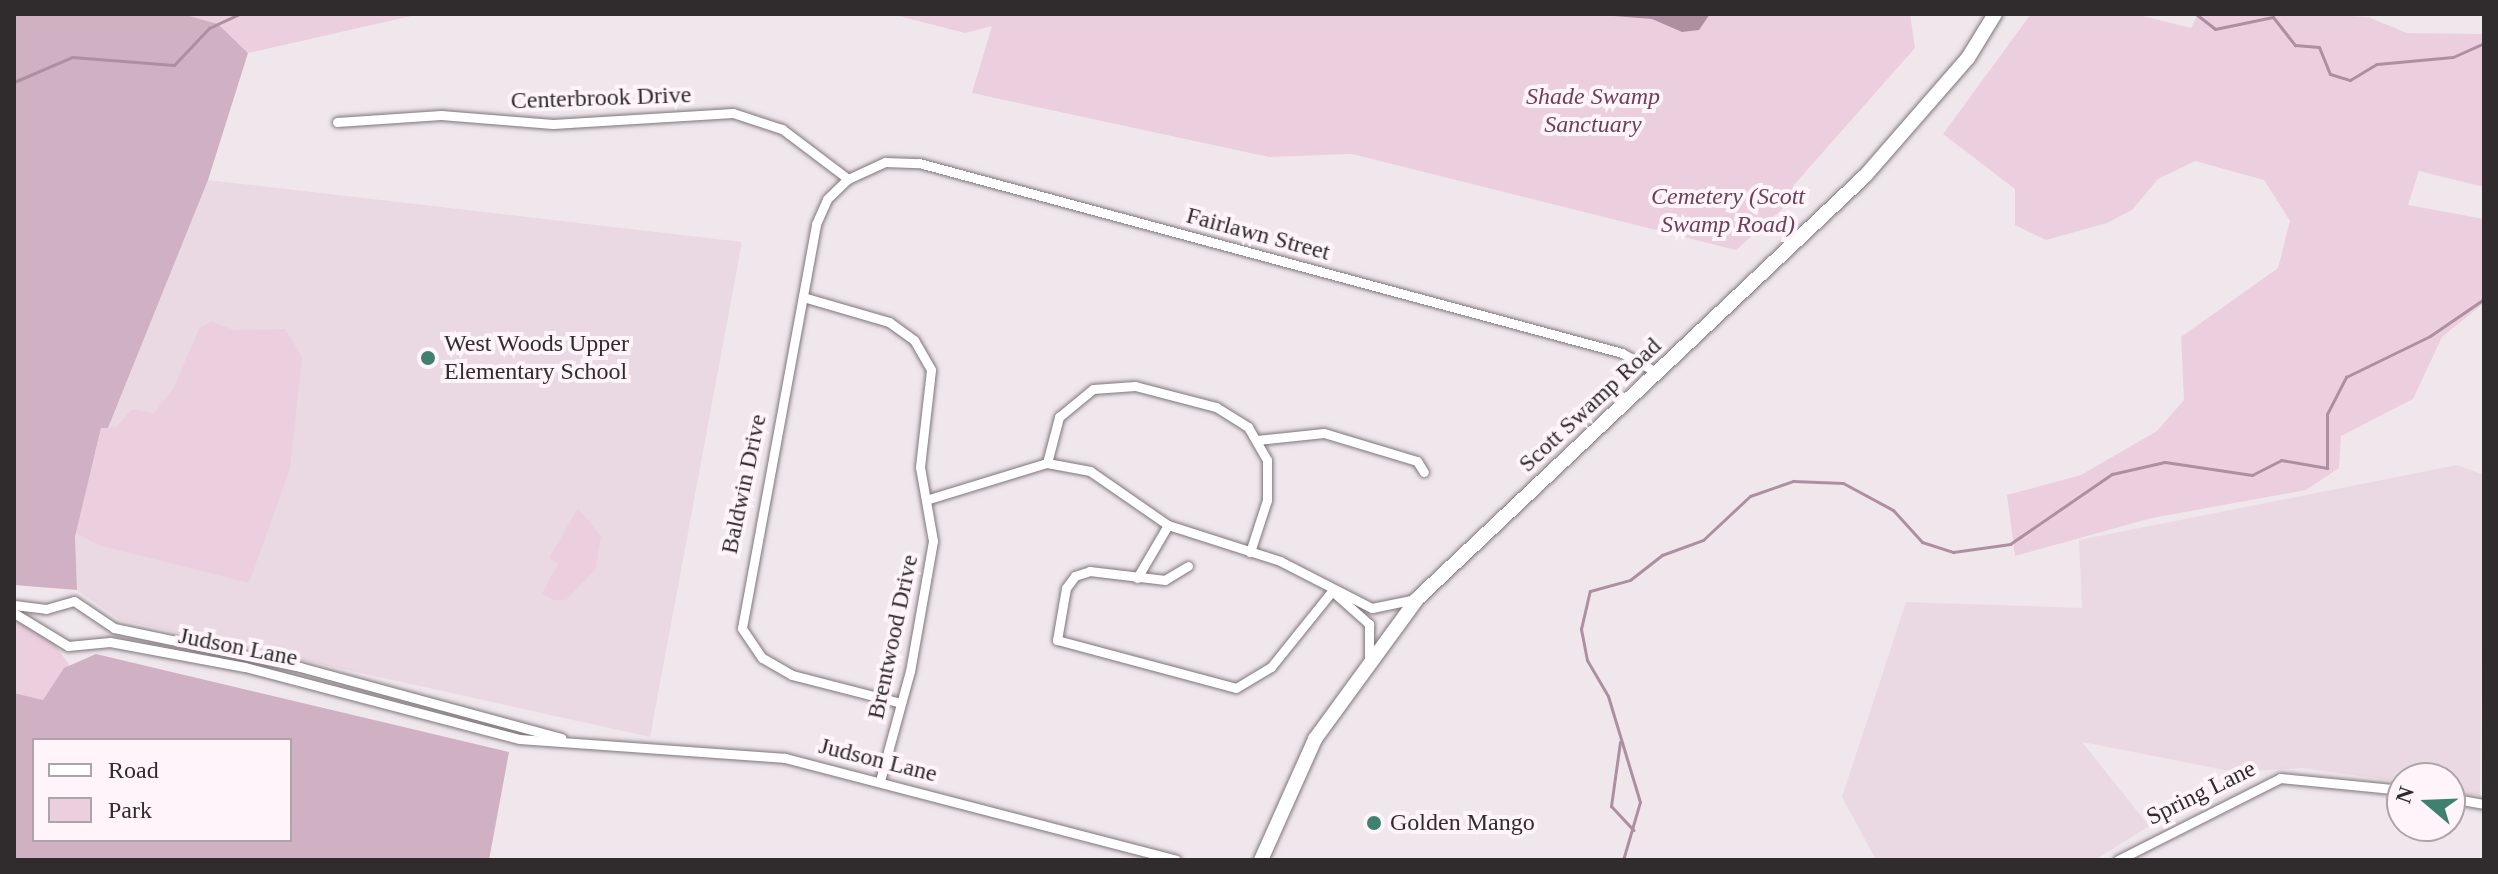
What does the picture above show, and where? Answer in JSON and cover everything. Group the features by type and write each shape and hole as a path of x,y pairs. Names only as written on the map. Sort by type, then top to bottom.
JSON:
{"highway":[{"name":"Scott Swamp Road","path":"1261,860 1315,739 1369,656 1417,599 1883,158 1968,58 1995,14"}],"street":[{"name":"Centerbrook Drive","path":"337,122 441,115 553,124 733,113 782,129 848,179"},
{"name":"Fairlawn Street","path":"848,179 885,162 919,163 1622,353 1656,372"},
{"name":"Baldwin Drive","path":"848,179 827,199 816,224 742,593 742,628 762,658 792,675 901,703"},
{"name":"Brentwood Drive","path":"803,297 889,322 926,355 933,389 920,467 929,499 933,541 901,703 880,781"},
{"path":"1047,463 1059,417 1079,396 1107,385 1216,407 1257,440 1269,485 1250,552"},
{"path":"1257,440 1324,433 1417,461 1424,472"},
{"path":"929,499 1047,463 1090,471 1168,525 1250,552 1372,608 1417,599"},
{"path":"1137,578 1168,525"},
{"path":"1188,566 1165,580 1075,576 1066,588 1057,640 1226,688 1247,686 1265,672 1332,591"},
{"path":"1332,591 1369,624 1369,656"},
{"name":"Judson Lane","path":"14,605 54,608 74,601 114,628 300,667 562,738"},
{"path":"49,628 54,608"},
{"name":"Judson Lane","path":"14,613 49,628 68,646 110,642 233,664 481,731 759,753 880,781 1176,860"},
{"name":"Spring Lane","path":"2118,860 2280,778 2386,788"}],"shaded area":[{"path":"14,14 182,14 218,24 248,53 208,180 108,428 101,428 75,537 77,590 14,585"},
{"path":"1429,14 1710,14 1699,30 1682,32 1652,19 1601,15"},
{"name":"West Woods Upper Elementary School","path":"208,180 742,242 650,737 120,620 77,590 75,537 90,473"},
{"path":"2457,465 2484,475 2480,796 2466,794 2466,762 2386,762 2386,780 2302,768 2235,772 2082,742 2149,826 2095,860 1876,860 1842,797 1906,602 2082,608 2079,540"},
{"path":"96,654 509,752 489,860 14,860 14,693 43,700 64,668"}],"green space":[{"path":"182,14 420,14 248,53 218,24"},
{"name":"Shade Swamp Sanctuary","path":"891,14 1910,14 1915,48 1793,186 1805,189 1736,250 1352,154 1269,157 972,93 992,26 965,33"},
{"path":"2031,14 2135,14 2191,28 2198,14 2311,14 2368,17 2407,33 2484,34 2484,187 2419,171 2408,205 2484,219 2484,303 2442,337 2413,399 2341,436 2339,468 2306,490 2152,518 2015,556 2007,495 2081,475 2157,431 2184,400 2181,337 2278,268 2290,221 2264,180 2195,161 2158,179 2132,210 2107,223 2046,240 2015,225 2015,189 1943,134"},
{"path":"211,321 233,330 285,329 302,357 290,469 249,583 98,545 76,533 101,428 116,427 132,409 154,413 173,389 199,329"},
{"path":"578,508 601,536 596,569 566,600 553,600 542,593 558,564 549,558"},
{"path":"14,620 50,638 70,666 43,700 14,693"}],"waterway":[{"path":"14,82 72,57 174,65 209,28 239,14"},
{"path":"2196,14 2215,29 2273,17 2295,45 2319,47 2330,74 2350,80 2377,64 2453,57 2484,43"},
{"path":"1623,860 1640,802 1608,696 1587,660 1581,629 1590,591 1630,580 1662,555 1703,540 1750,496 1793,481 1843,483 1893,510 1922,542 1953,552 2010,544 2112,474 2165,462 2252,475 2281,460 2327,468 2327,414 2346,377 2430,336 2484,299"},
{"path":"1620,742 1611,806 1633,830"}],"place":[{"name":"West Woods Upper Elementary School","path":"428,358"},
{"name":"Golden Mango","path":"1374,823"}],"park label":[{"name":"Cemetery (Scott Swamp Road)","path":"1728,211"}]}
